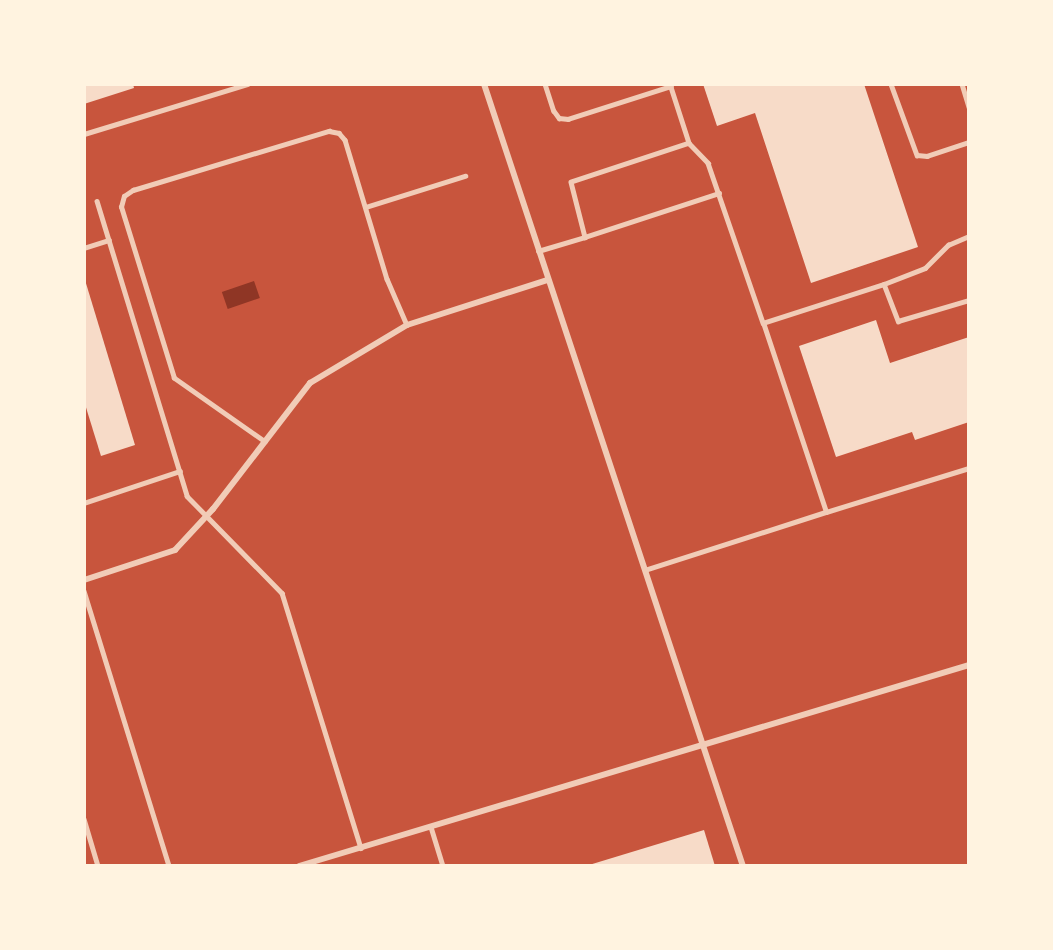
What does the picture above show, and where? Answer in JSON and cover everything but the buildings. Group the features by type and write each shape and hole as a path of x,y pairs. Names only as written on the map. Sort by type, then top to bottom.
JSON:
{"street":[{"path":"484,84 547,280 743,866"},
{"path":"84,580 175,550 207,516 310,383 407,325 547,280"},
{"path":"299,866 969,665"}],"lane":[{"path":"84,134 248,84"},
{"path":"545,84 554,111 559,118 568,119 670,85 689,142 708,163 719,193 826,512"},
{"path":"891,84 918,155 927,156 969,142"},
{"path":"962,84 969,107"},
{"path":"265,442 174,378 121,207 124,196 133,190 329,131 345,140 387,279 407,325"},
{"path":"585,237 571,182 689,142"},
{"path":"366,207 465,176"},
{"path":"538,251 719,193"},
{"path":"97,201 190,501 282,593 361,848"},
{"path":"763,323 884,284 925,268 948,245 969,236"},
{"path":"84,248 109,240"},
{"path":"884,284 897,321 969,300"},
{"path":"645,570 969,468"},
{"path":"84,503 180,471"},
{"path":"84,591 169,866"},
{"path":"84,819 98,866"},
{"path":"431,827 443,866"}],"shaded area":[{"path":"254,281 260,298 228,309 222,292"}]}
